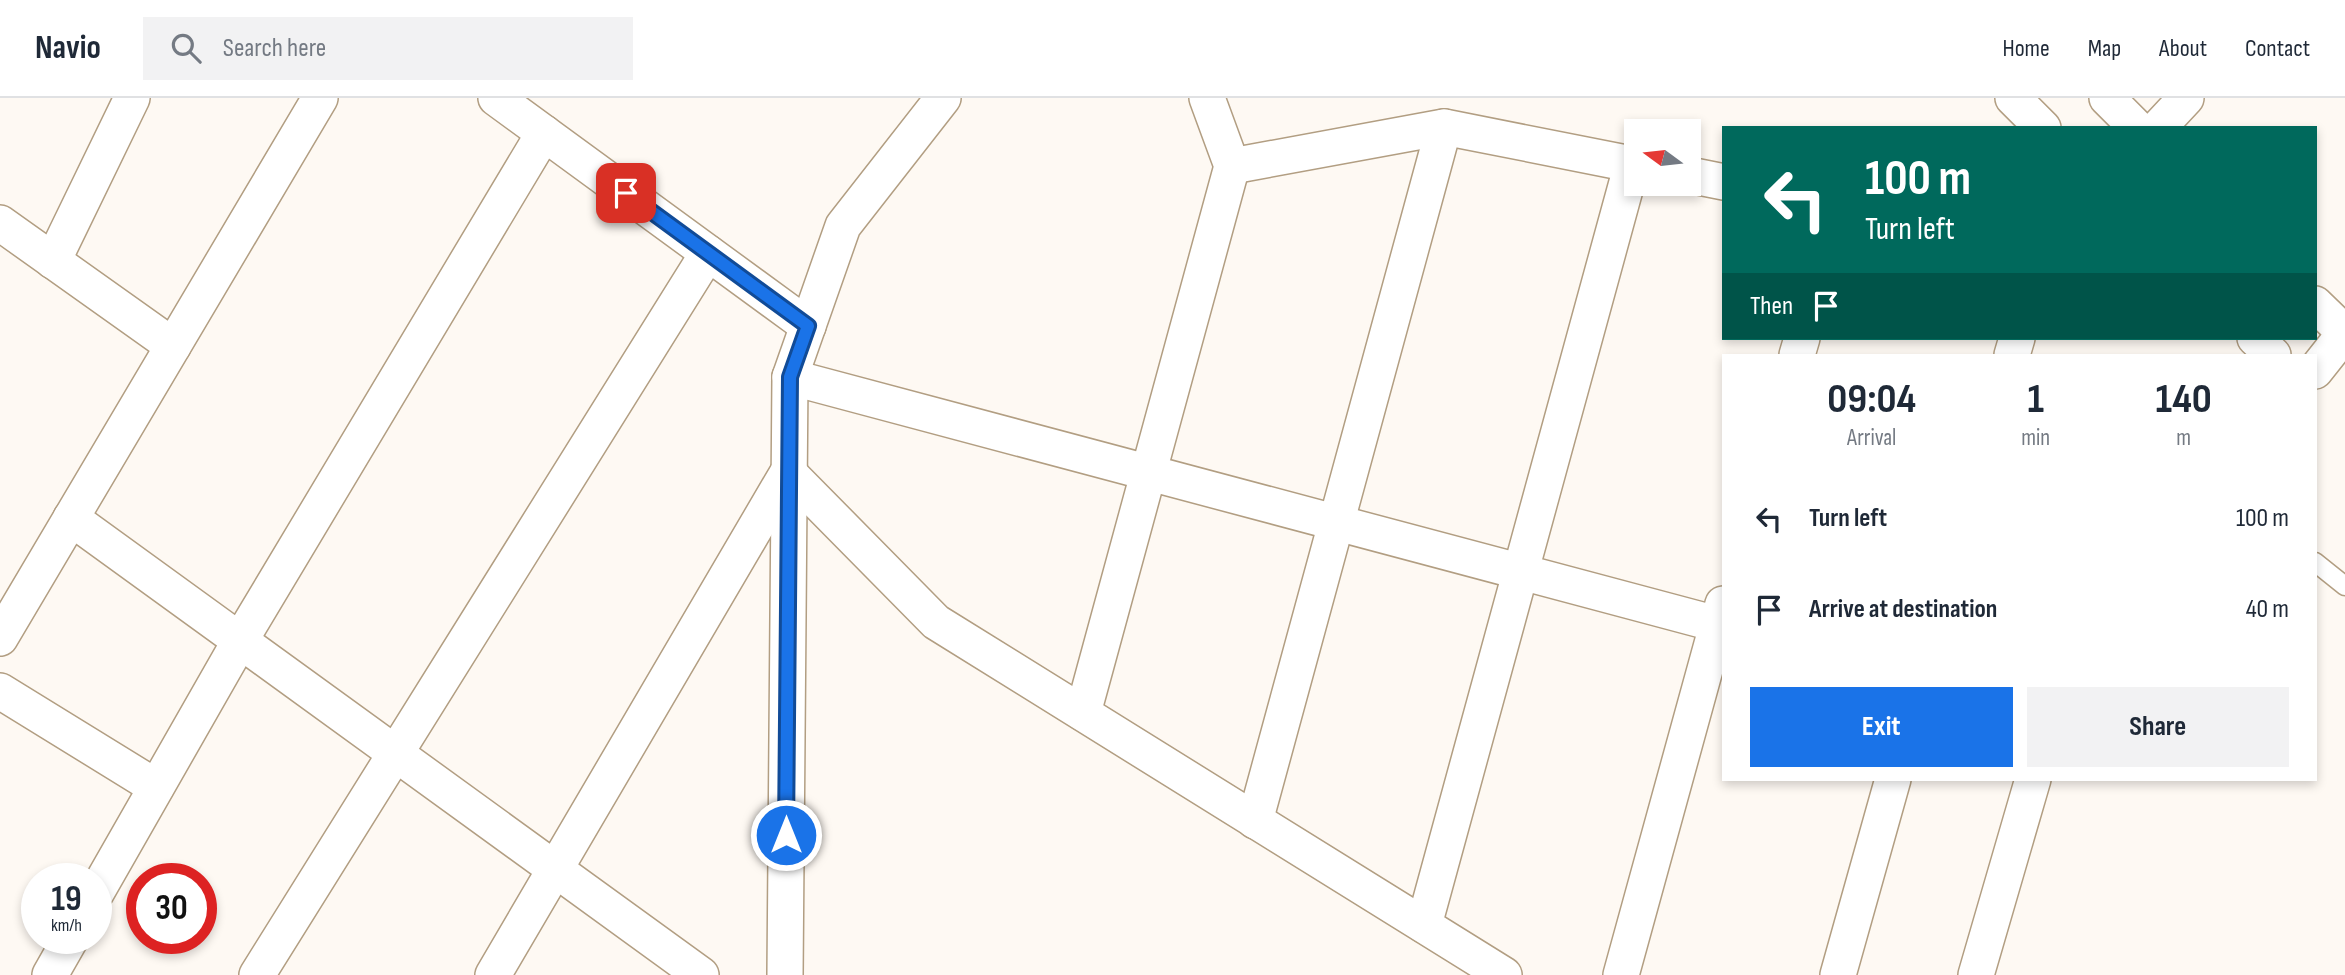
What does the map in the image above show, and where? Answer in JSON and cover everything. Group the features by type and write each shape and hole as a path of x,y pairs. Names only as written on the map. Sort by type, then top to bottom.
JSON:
{"street":[{"path":"53,261 132,98"},
{"path":"0,638 320,98"},
{"path":"496,98 808,326"},
{"path":"785,975 790,377 844,226 943,98"},
{"path":"1083,713 1232,166 1207,98"},
{"path":"2013,98 2041,126"},
{"path":"2107,98 2135,126"},
{"path":"2160,126 2186,98"},
{"path":"1232,166 1444,127 1624,162"},
{"path":"1255,821 1444,127"},
{"path":"112,865 241,639 544,133"},
{"path":"1701,178 1722,183"},
{"path":"1424,926 1625,196"},
{"path":"0,223 173,346"},
{"path":"257,975 708,253"},
{"path":"2317,306 2345,333 2317,368"},
{"path":"2257,340 2272,354"},
{"path":"790,377 1521,572 1722,617 1621,975"},
{"path":"788,472 936,622 1504,975"},
{"path":"493,975 557,871 788,472"},
{"path":"71,518 701,975"},
{"path":"0,691 156,787"},
{"path":"1838,975 1892,781"},
{"path":"1976,975 2032,781"},
{"path":"50,975 62,954"}],"lane":[{"path":"2317,564 2345,586"}],"route":[{"path":"626,193 808,326 790,377 786,835"}]}
